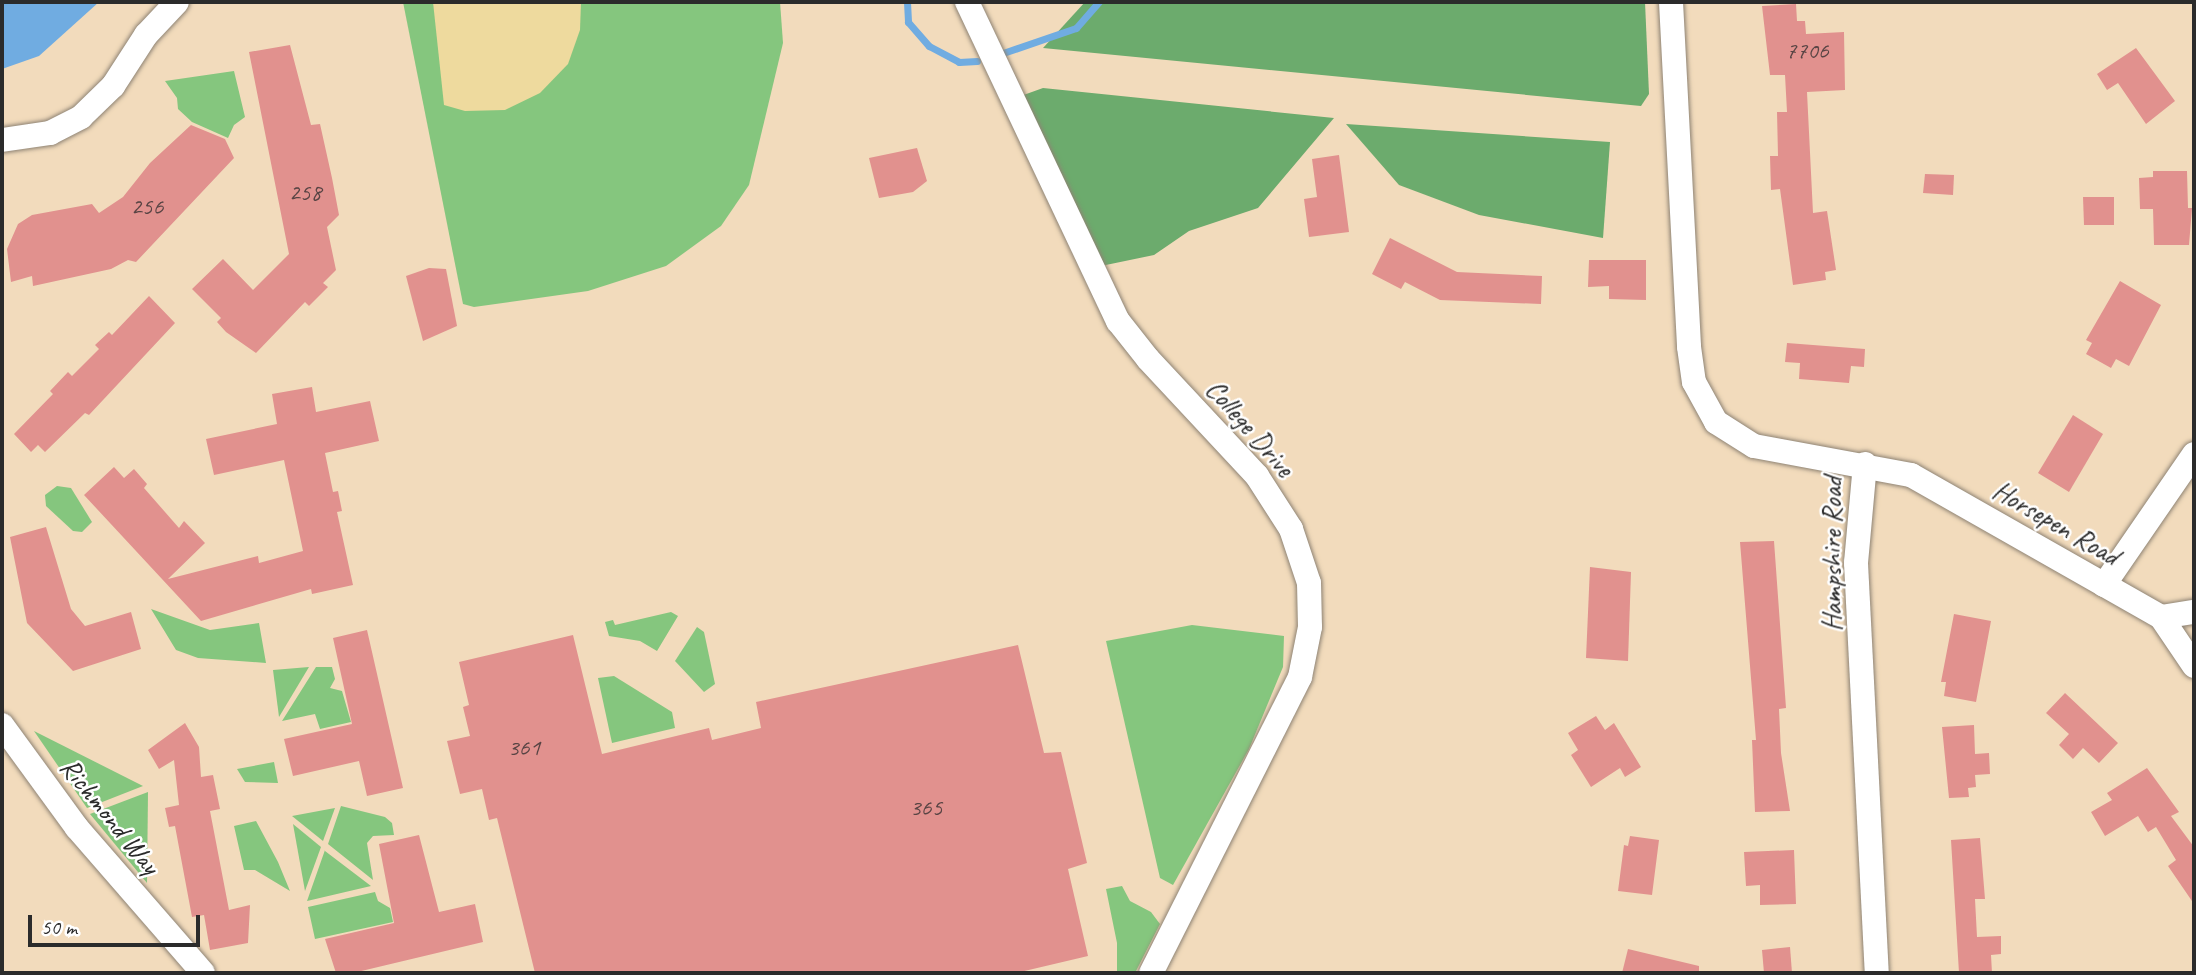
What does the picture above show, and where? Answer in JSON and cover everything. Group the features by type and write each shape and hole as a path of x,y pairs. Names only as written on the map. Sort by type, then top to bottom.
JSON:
{"street":[{"path":"2,140 50,133 82,117 106,94 146,35 177,2"},
{"name":"College Drive","path":"967,2 1118,321 1257,475 1291,529 1309,583 1308,644 1300,677 1151,973"},
{"name":"Hampshire Road","path":"1671,2 1694,382 1705,407 1731,435 1754,446 1865,464 1856,563 1877,973"},
{"path":"2104,585 2194,454"},
{"name":"Horsepen Road","path":"1865,464 1911,475 2161,617 2194,666"},
{"path":"2161,617 2194,612"},
{"name":"Richmond Way","path":"2,725 77,828 203,973"}],"green space":[{"path":"403,2 780,2 783,43 749,185 721,226 666,266 588,291 474,307 463,304"},
{"path":"1085,2 1645,2 1649,94 1641,106 1043,48"},
{"path":"234,71 245,117 234,125 228,138 192,122 178,109 177,98 165,81"},
{"path":"1043,88 1334,118 1258,208 1189,231 1154,255 1101,266 1018,97"},
{"path":"1346,124 1610,142 1603,238 1479,215 1399,185"},
{"path":"57,486 71,488 92,522 82,532 73,531 46,506 45,495"},
{"path":"151,609 210,630 259,623 266,663 198,658 176,650"},
{"path":"671,612 678,616 657,651 640,641 609,636 605,622 613,620 615,625"},
{"path":"1192,625 1284,636 1283,667 1249,749 1173,885 1160,878 1106,641"},
{"path":"697,627 704,632 715,684 704,692 675,661"},
{"path":"309,667 279,717 273,670"},
{"path":"316,667 332,667 335,679 330,688 342,691 351,722 320,729 315,714 282,721"},
{"path":"614,676 672,712 675,728 612,743 598,678"},
{"path":"34,731 143,786 87,808"},
{"path":"274,762 278,783 245,782 237,769"},
{"path":"148,792 147,883 90,814"},
{"path":"341,806 385,817 392,823 394,835 373,836 367,843 373,880 328,844"},
{"path":"335,808 323,841 292,816"},
{"path":"256,821 290,891 255,870 244,870 234,826"},
{"path":"293,824 321,847 305,891"},
{"path":"325,851 371,886 307,901"},
{"path":"1122,886 1130,901 1151,912 1160,924 1135,973 1117,973 1117,943 1106,889"},
{"path":"375,892 378,901 390,908 393,922 315,939 308,907"}],"sand":[{"path":"433,2 581,2 580,30 568,64 540,93 505,110 465,111 444,105"}],"water":[{"path":"2,2 99,2 39,56 2,69"}],"building":[{"path":"1796,4 1797,21 1805,21 1806,34 1844,32 1845,90 1807,92 1813,213 1827,211 1836,270 1825,272 1826,280 1793,285 1780,189 1771,190 1770,156 1778,156 1777,112 1787,112 1785,75 1770,75 1762,6"},
{"path":"290,45 311,125 320,124 332,178 339,215 327,227 336,270 323,283 328,287 309,306 305,302 256,353 226,332 217,322 221,318 192,289 223,259 253,290 289,254 249,52"},
{"path":"2136,48 2175,101 2146,124 2118,83 2107,90 2097,74"},
{"path":"191,125 225,139 234,158 136,262 128,260 111,269 33,286 32,276 11,282 7,249 18,224 32,215 92,204 99,213 123,197 150,163"},
{"path":"917,148 927,181 913,192 879,198 869,158"},
{"path":"1339,155 1349,232 1309,237 1304,199 1317,197 1312,159"},
{"path":"2153,171 2187,171 2188,208 2192,208 2189,245 2154,245 2153,209 2140,209 2139,178 2153,177"},
{"path":"1925,174 1954,175 1953,195 1923,193"},
{"path":"2083,197 2114,197 2114,225 2084,225"},
{"path":"1390,238 1457,272 1542,276 1541,304 1440,300 1405,282 1401,289 1372,274"},
{"path":"1589,260 1646,260 1646,300 1609,299 1609,286 1588,287"},
{"path":"429,268 446,269 457,326 423,341 406,276"},
{"path":"2120,281 2161,305 2129,366 2116,359 2111,368 2086,354 2092,343 2086,340"},
{"path":"149,296 175,323 89,415 85,413 45,452 38,445 31,452 14,434 53,394 50,391 68,372 72,376 99,349 95,345 109,332 112,335"},
{"path":"1787,343 1865,349 1864,367 1851,366 1849,383 1799,379 1800,363 1785,362"},
{"path":"312,387 316,412 370,401 379,441 325,453 333,492 338,491 342,511 337,512 353,585 312,594 311,589 201,621 84,495 114,467 124,478 134,469 147,484 144,488 179,528 184,521 205,543 168,579 258,556 259,563 303,551 284,460 214,475 206,439 277,424 272,394"},
{"path":"2073,415 2103,434 2069,492 2038,473"},
{"path":"46,527 71,609 85,626 131,612 141,649 73,671 27,623 10,537"},
{"path":"1774,541 1786,708 1779,709 1781,753 1790,811 1755,812 1752,740 1756,740 1740,542"},
{"path":"1590,567 1631,572 1628,661 1586,658"},
{"path":"1954,614 1991,621 1976,702 1944,696 1946,682 1941,682"},
{"path":"367,630 403,788 367,796 359,761 293,776 284,739 352,724 333,638"},
{"path":"573,635 602,754 709,728 712,740 761,728 756,702 1018,645 1044,753 1061,752 1087,863 1068,869 1088,956 1016,973 535,973 497,818 489,820 482,789 460,794 447,741 470,736 463,707 469,705 459,662"},
{"path":"2065,693 2118,743 2099,763 2083,748 2073,759 2059,745 2069,734 2046,713"},
{"path":"1596,716 1605,730 1614,723 1641,767 1625,777 1620,768 1591,787 1571,755 1578,750 1568,733"},
{"path":"185,723 199,747 201,777 213,775 220,809 210,811 229,910 250,905 248,943 210,950 204,915 192,917 175,826 169,827 165,808 179,805 174,760 159,769 148,750"},
{"path":"1974,725 1975,754 1989,753 1990,774 1975,775 1976,787 1968,788 1969,797 1949,798 1942,727"},
{"path":"2147,768 2179,812 2171,816 2194,847 2194,904 2168,866 2176,860 2156,827 2148,832 2138,816 2105,836 2091,812 2112,800 2107,793"},
{"path":"419,835 439,912 475,904 483,942 353,973 336,973 325,939 394,923 379,844"},
{"path":"1630,836 1659,840 1652,895 1618,891 1624,845 1628,846"},
{"path":"1980,838 1985,899 1975,899 1977,937 2001,936 2001,954 1991,955 1992,973 1959,973 1951,840"},
{"path":"1794,850 1796,904 1760,905 1760,885 1746,886 1744,852"},
{"path":"1790,947 1792,973 1764,973 1762,950"},
{"path":"1628,949 1699,966 1699,973 1622,973"}],"waterway":[{"path":"907,2 908,22 929,46 959,62 977,61"},
{"path":"1003,53 1076,28 1099,2"}]}
